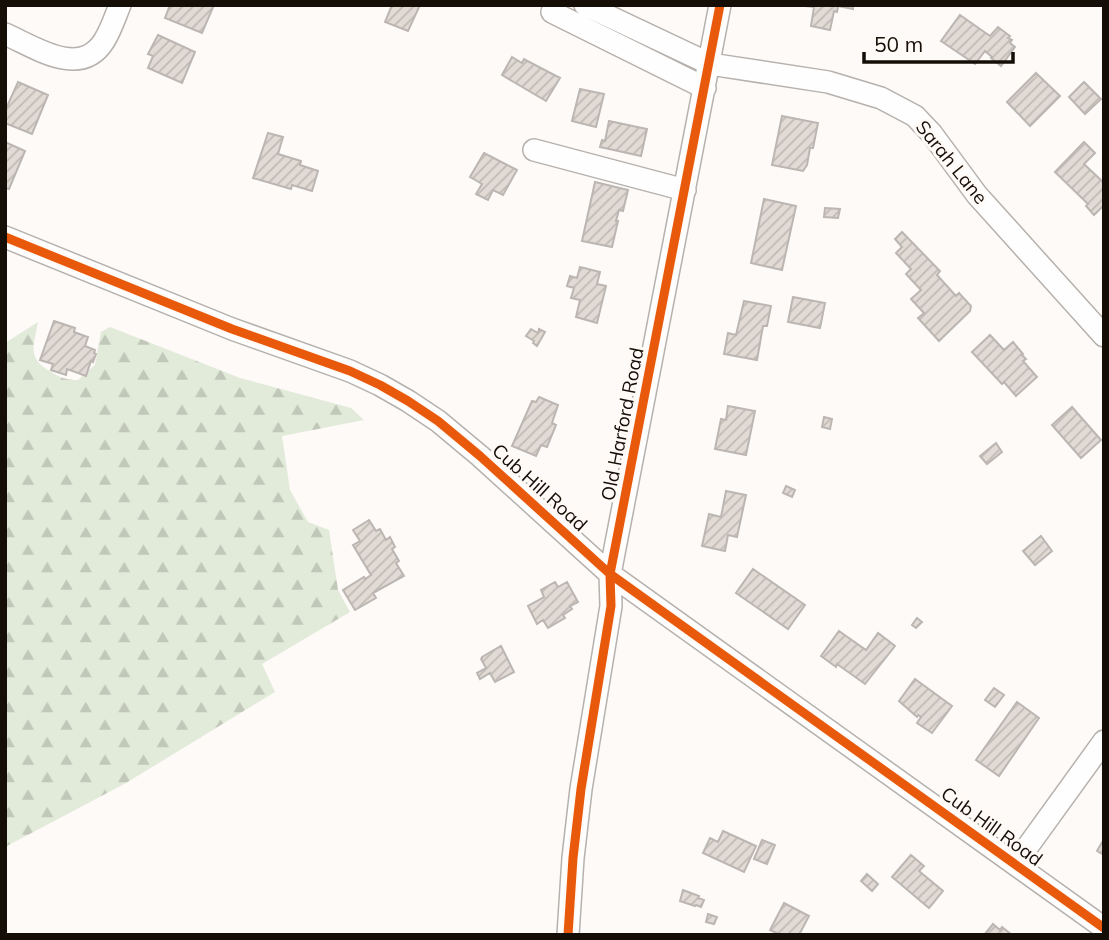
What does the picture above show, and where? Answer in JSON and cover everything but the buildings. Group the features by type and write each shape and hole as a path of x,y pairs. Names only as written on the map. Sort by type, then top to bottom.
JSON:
{"street":[{"path":"5,34 61,59 76,60 87,57 105,40 120,5"},
{"name":"Sarah Lane","path":"585,5 710,64 828,82 881,98 915,116 932,134 977,195 1104,336"},
{"name":"Old Harford Road","path":"568,935 581,789 611,606 610,574 720,5"},
{"path":"552,12 705,88"},
{"path":"534,150 685,190"},
{"name":"Cub Hill Road","path":"5,237 242,333 350,371 408,401 438,421 480,456 610,574 1104,928"},
{"path":"1015,864 1104,741"}],"green space":[{"path":"38,322 34,351 38,362 55,374 70,380 78,380 95,365 101,332 110,327 240,378 351,408 364,420 282,436 290,490 308,522 329,530 338,590 350,612 262,664 275,692 126,783 5,847 5,343"}],"cycle path":[{"path":"568,935 581,789 611,606 610,574 720,5"},
{"path":"5,237 232,329 350,371 408,401 438,421 480,456 610,574 1104,928"}]}
